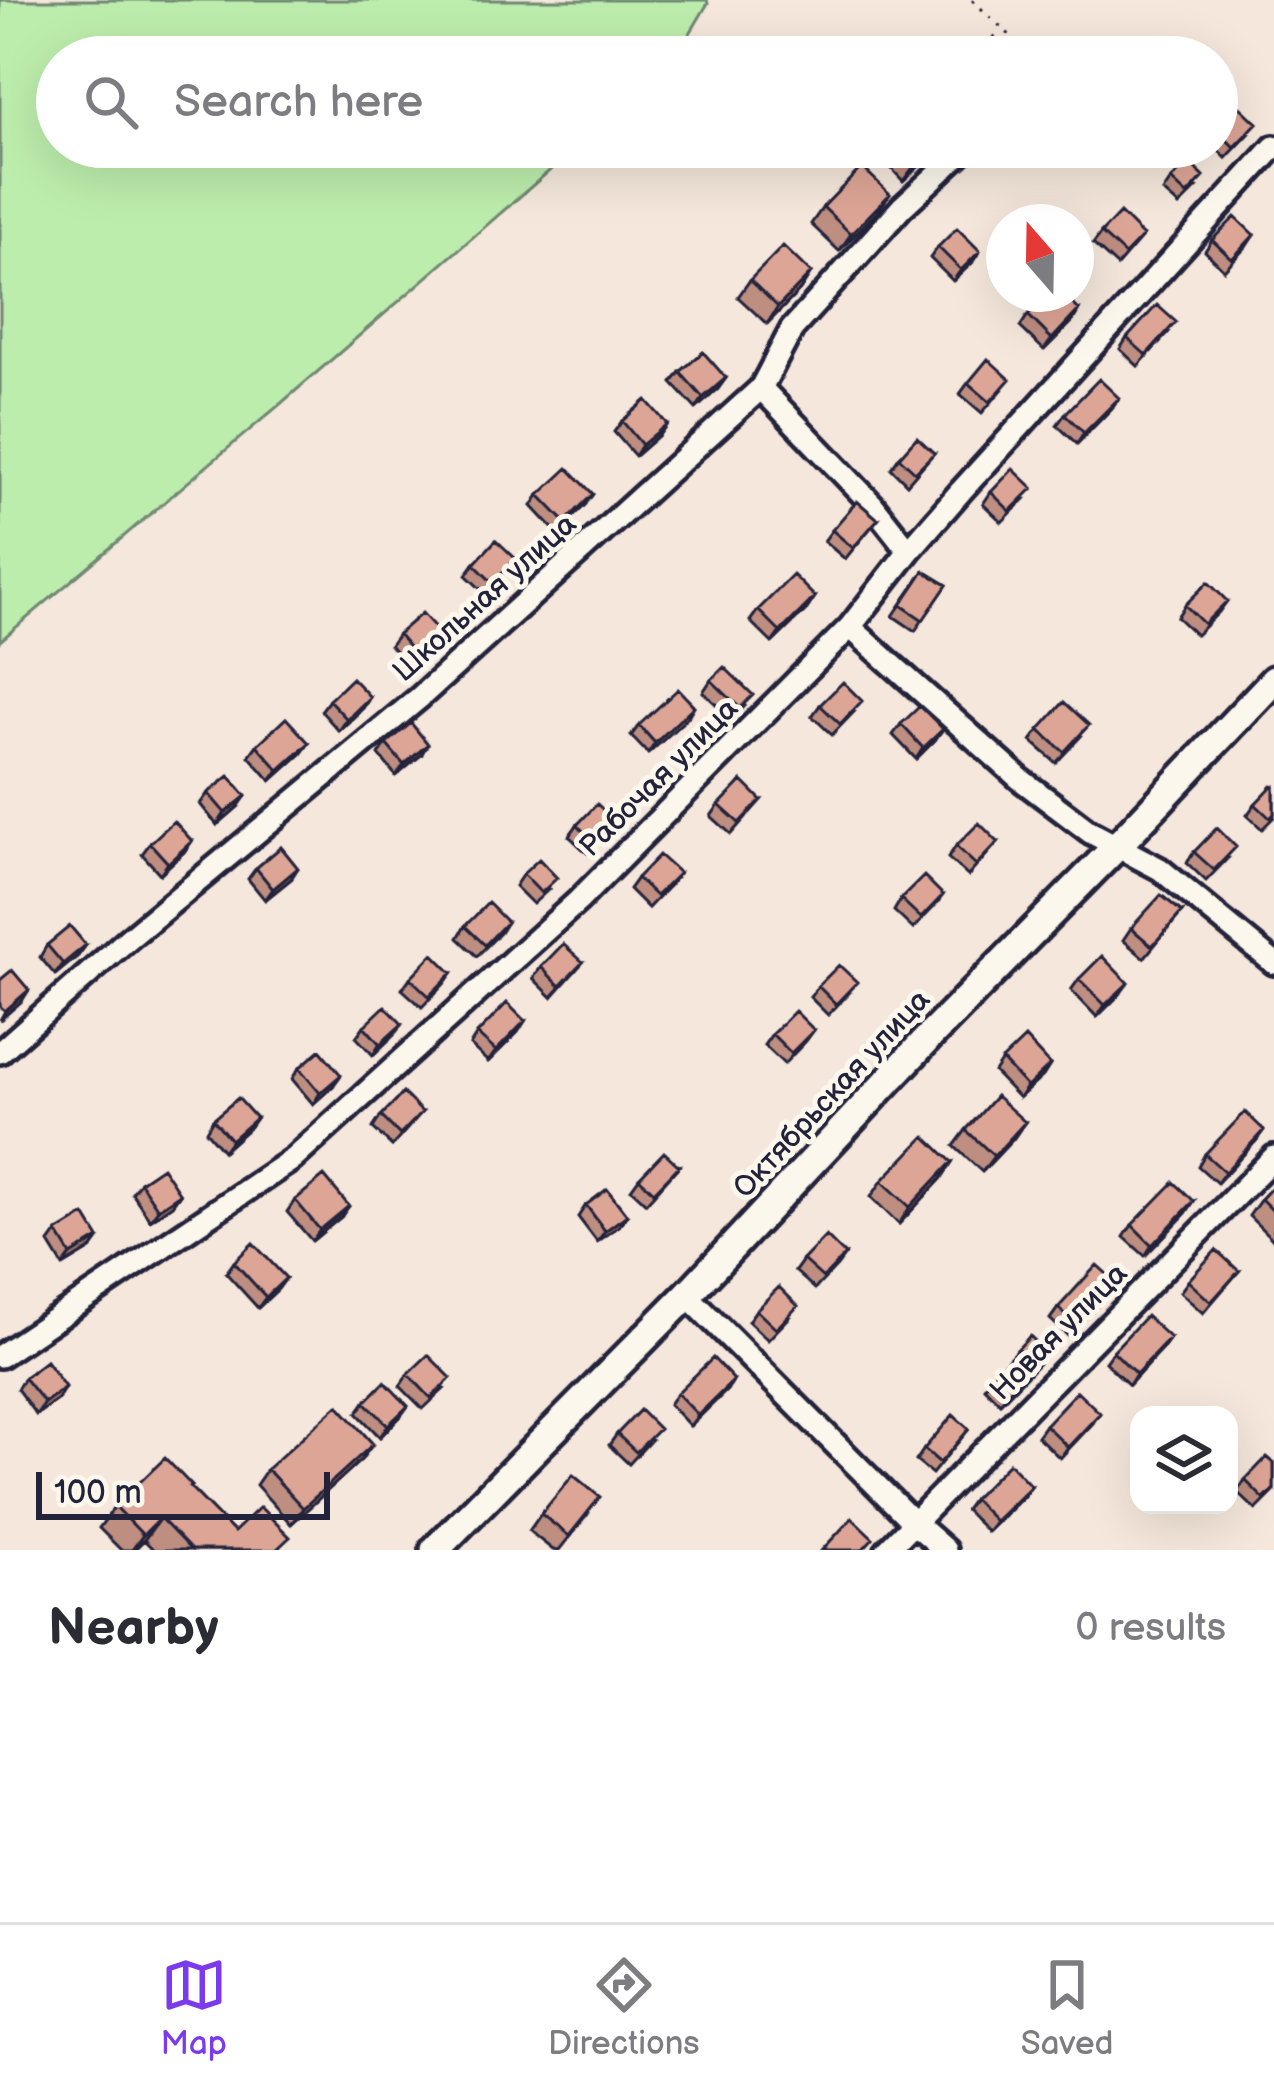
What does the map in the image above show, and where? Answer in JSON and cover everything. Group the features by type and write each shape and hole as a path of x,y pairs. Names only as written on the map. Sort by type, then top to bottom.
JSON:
{"street":[{"name":"Рабочая улица","path":"0,1356 293,1159 578,902 850,627 909,551 1274,147"},
{"name":"Школьная улица","path":"0,1052 128,939 419,698 761,388 793,329 902,207 944,168"},
{"path":"761,388 872,504 909,551"},
{"path":"850,627 1020,779 1090,832 1160,869 1274,962"},
{"name":"Октябрьская улица","path":"435,1550 687,1295 1274,680"},
{"name":"Новая улица","path":"887,1550 1274,1157"},
{"path":"687,1295 945,1550"}],"path":[{"path":"972,0 1011,36"}],"green space":[{"path":"0,0 707,0 688,36 36,36 36,168 553,168 0,641"}],"building":[{"path":"1238,105 1257,123 1238,143"},
{"path":"861,168 890,194 851,234 823,207"},
{"path":"1183,168 1195,168 1204,177 1187,195 1171,180"},
{"path":"1120,213 1143,236 1125,255 1101,233"},
{"path":"1235,217 1254,235 1232,259 1212,240"},
{"path":"957,228 980,251 961,270 938,247"},
{"path":"783,246 811,273 778,307 750,280"},
{"path":"1157,305 1176,322 1146,355 1127,338"},
{"path":"1031,312 1077,312 1052,339 1028,315"},
{"path":"703,352 726,378 703,398 680,372"},
{"path":"988,359 1010,379 990,402 968,383"},
{"path":"1099,379 1119,398 1084,433 1065,414"},
{"path":"646,400 667,424 642,445 622,421"},
{"path":"917,437 934,453 915,472 899,457"},
{"path":"568,468 593,494 565,522 539,495"},
{"path":"1013,469 1033,488 1010,511 991,492"},
{"path":"857,501 878,519 853,548 832,530"},
{"path":"496,540 516,559 493,583 474,564"},
{"path":"924,571 947,585 923,620 901,605"},
{"path":"793,575 815,597 780,632 758,610"},
{"path":"1208,582 1227,601 1204,624 1185,605"},
{"path":"422,613 440,633 415,654 398,634"},
{"path":"724,667 753,695 740,708 711,680"},
{"path":"352,678 370,697 347,719 329,700"},
{"path":"843,682 862,701 840,724 820,705"},
{"path":"678,689 694,706 655,743 639,725"},
{"path":"1064,702 1089,725 1064,752 1039,730"},
{"path":"920,706 943,729 923,748 901,724"},
{"path":"286,718 309,743 279,770 257,745"},
{"path":"411,723 428,744 404,765 386,744"},
{"path":"229,776 246,796 225,813 208,793"},
{"path":"742,781 761,800 739,823 719,805"},
{"path":"1272,786 1274,814 1270,818 1255,804"},
{"path":"597,804 615,821 595,842 577,825"},
{"path":"174,821 192,841 168,863 150,843"},
{"path":"979,823 998,842 976,865 956,846"},
{"path":"1217,828 1236,847 1214,870 1194,852"},
{"path":"281,847 298,868 273,889 256,868"},
{"path":"659,855 679,873 656,896 637,878"},
{"path":"539,859 557,878 541,893 523,874"},
{"path":"924,876 943,895 921,918 901,899"},
{"path":"1161,895 1182,912 1152,946 1131,928"},
{"path":"488,903 507,922 485,945 465,926"},
{"path":"70,926 86,945 63,964 47,945"},
{"path":"563,944 583,962 560,986 541,967"},
{"path":"433,954 452,973 429,996 410,978"},
{"path":"1102,956 1128,983 1105,1005 1079,979"},
{"path":"839,965 857,982 836,1004 818,986"},
{"path":"12,970 29,990 5,1011 0,1006 0,980"},
{"path":"507,1003 525,1021 496,1051 477,1034"},
{"path":"385,1006 402,1024 380,1044 364,1026"},
{"path":"795,1011 814,1030 791,1053 772,1034"},
{"path":"1025,1038 1050,1065 1027,1087 1002,1060"},
{"path":"320,1050 341,1075 320,1093 299,1068"},
{"path":"403,1093 422,1112 400,1135 381,1116"},
{"path":"996,1096 1025,1122 994,1156 966,1130"},
{"path":"238,1098 256,1118 231,1140 213,1119"},
{"path":"1245,1112 1264,1130 1225,1172 1205,1154"},
{"path":"925,1136 952,1162 910,1207 882,1181"},
{"path":"664,1152 679,1166 654,1192 639,1178"},
{"path":"162,1167 180,1194 158,1209 140,1182"},
{"path":"324,1176 349,1206 320,1230 295,1200"},
{"path":"1174,1182 1194,1201 1152,1245 1132,1225"},
{"path":"1274,1185 1274,1212 1261,1199"},
{"path":"607,1189 627,1215 605,1231 586,1205"},
{"path":"85,1215 99,1238 71,1255 57,1232"},
{"path":"826,1236 845,1255 823,1278 803,1260"},
{"path":"253,1243 286,1278 266,1297 234,1262"},
{"path":"1216,1250 1239,1271 1211,1302 1188,1281"},
{"path":"1097,1265 1116,1282 1076,1325 1058,1308"},
{"path":"779,1287 798,1306 776,1329 756,1310"},
{"path":"1146,1316 1170,1338 1136,1374 1113,1351"},
{"path":"1030,1336 1046,1352 1008,1392 992,1376"},
{"path":"428,1355 451,1378 431,1398 408,1374"},
{"path":"713,1358 734,1380 698,1415 677,1393"},
{"path":"46,1361 65,1387 44,1403 24,1378"},
{"path":"385,1382 408,1406 388,1425 365,1402"},
{"path":"1077,1391 1100,1413 1068,1447 1045,1425"},
{"path":"338,1405 373,1444 303,1508 267,1469"},
{"path":"640,1410 659,1429 636,1452 617,1434"},
{"path":"953,1415 969,1429 940,1463 924,1449"},
{"path":"1267,1457 1274,1463 1274,1489 1264,1499 1245,1480"},
{"path":"165,1458 234,1532 260,1507 290,1537 276,1550 191,1550 160,1518 143,1535 115,1506"},
{"path":"1009,1463 1031,1486 995,1521 973,1499"},
{"path":"573,1475 600,1497 569,1536 541,1514"},
{"path":"852,1518 873,1538 862,1550 822,1550"}]}
